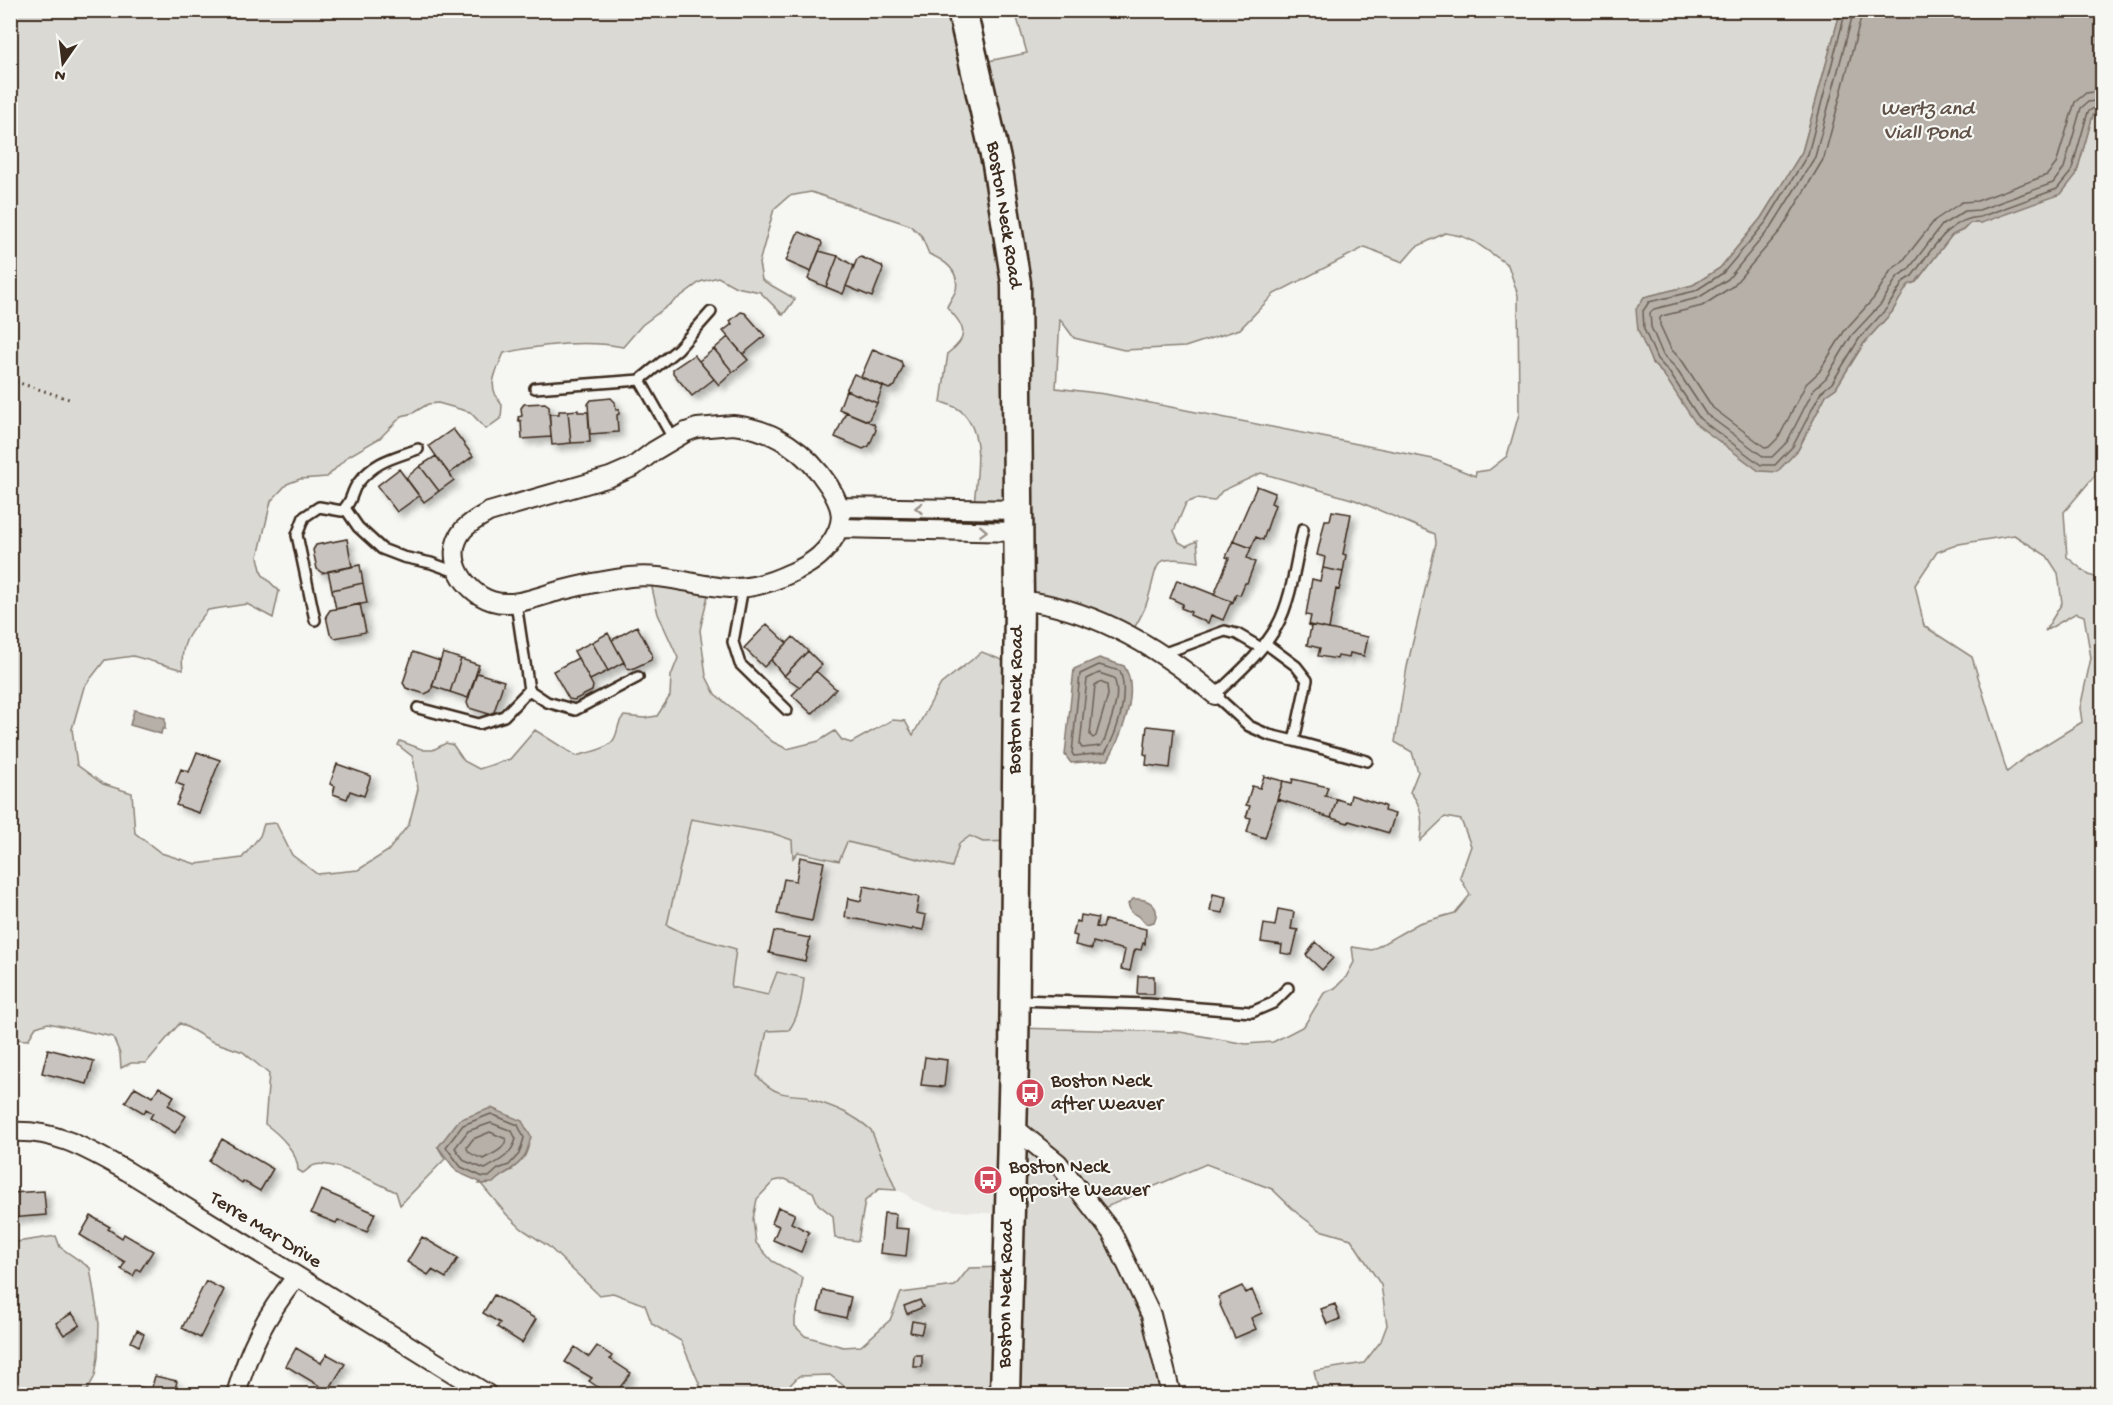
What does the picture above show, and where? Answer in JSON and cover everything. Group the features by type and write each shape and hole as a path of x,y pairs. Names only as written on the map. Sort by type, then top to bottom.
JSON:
{"main road":[{"name":"Boston Neck Road","path":"962,10 998,164 1016,283 1019,600 1014,1000 1005,1395"}],"street":[{"path":"710,426 748,426 769,433 794,447 819,471 840,507 842,518 840,528 829,546 812,561 779,579 743,587 729,588 668,578 633,576 597,582 516,603 497,602 477,594 470,589 459,573 455,547 463,530 474,521 489,512 610,477 633,467 674,440 686,432 710,426"},
{"path":"840,507 948,509 1018,521"},
{"path":"948,509 949,530"},
{"path":"840,528 949,530 1018,521"},
{"path":"1019,600 1048,603 1115,628 1162,654 1215,695"},
{"path":"1011,1125 1058,1163 1112,1233 1151,1315 1171,1395"},
{"name":"Terre Mar Drive","path":"10,1132 31,1131 76,1143 127,1171 487,1395"},
{"path":"236,1395 255,1339 274,1305 296,1277"}],"lane":[{"path":"535,388 640,380 678,349 711,312"},
{"path":"640,380 674,440"},
{"path":"315,620 297,535 304,516 319,507 342,511 350,504 356,485 377,464 418,449"},
{"path":"345,508 358,527 382,549 459,573"},
{"path":"1303,529 1286,602 1277,626 1263,646 1215,695 1249,726 1269,735 1367,761"},
{"path":"743,587 733,642 740,664 787,711"},
{"path":"516,603 529,690 548,702 575,710 638,677"},
{"path":"1162,654 1226,631 1263,646 1296,666 1307,680 1294,741"},
{"path":"418,708 479,724 504,716 529,690"},
{"path":"1014,1000 1148,1004 1252,1012 1272,1004 1288,988"}],"path":[{"path":"10,380 69,399"}],"shaded area":[{"path":"10,11 970,11 983,62 1027,53 1015,11 1843,11 1840,13 1802,152 1761,218 1720,268 1693,285 1645,297 1652,363 1664,375 1798,450 1826,395 1836,388 1864,343 1892,312 1908,284 1916,282 1952,235 1963,230 1970,223 1981,223 2076,175 2093,114 2102,111 2102,467 2064,512 2067,557 2089,575 2102,579 2102,1394 1319,1394 1314,1371 1364,1363 1381,1341 1387,1325 1381,1285 1351,1239 1320,1230 1297,1213 1272,1189 1206,1164 1099,1210 1113,1236 1172,1394 854,1394 830,1375 799,1376 781,1394 715,1394 702,1390 681,1341 652,1324 645,1305 613,1293 599,1295 548,1246 522,1229 507,1215 481,1184 512,1170 438,1147 445,1159 400,1205 396,1192 344,1169 323,1164 313,1166 303,1173 298,1170 291,1150 282,1138 265,1124 269,1074 243,1052 211,1041 180,1023 146,1063 131,1063 121,1068 120,1054 113,1037 48,1023 36,1027 28,1040 11,1039","holes":["811,192 909,225 921,235 929,254 950,267 956,277 956,290 947,307 963,330 960,341 948,353 941,402 958,409 969,421 977,443 978,455 974,503 949,514 950,521 1022,525 1024,600 1132,632 1146,606 1159,564 1164,560 1172,559 1199,562 1197,541 1186,546 1179,542 1174,531 1186,503 1196,499 1214,501 1222,491 1261,473 1355,500 1435,534 1436,543 1407,667 1395,742 1412,752 1418,772 1410,792 1421,815 1420,841 1445,817 1461,820 1471,846 1460,877 1470,895 1455,913 1419,923 1372,950 1352,947 1354,962 1346,977 1335,988 1324,993 1304,1026 1273,1042 1246,1044 1180,1032 1015,1028 1007,1267 969,1268 955,1286 901,1293 890,1320 861,1346 843,1347 805,1336 795,1326 803,1278 772,1261 756,1243 753,1219 757,1199 774,1181 785,1179 813,1192 818,1204 833,1216 835,1238 858,1241 865,1201 879,1189 896,1190 871,1130 864,1124 842,1111 809,1099 807,1096 785,1094 774,1090 757,1076 767,1031 789,1030 798,1012 804,978 777,972 768,995 731,987 736,949 685,934 667,925 691,819 775,834 792,840 793,858 798,852 839,861 847,842 952,867 959,844 970,836 983,842 1015,841 1017,666 982,652 941,684 913,735 905,721 892,720 851,743 842,740 835,731 819,741 787,749 773,742 715,694 706,676 700,630 711,582 649,575 658,614 678,658 671,676 670,696 657,716 644,718 624,716 619,723 615,737 608,745 576,756 535,730 510,759 479,769 464,761 453,745 446,743 433,750 424,750 400,741 398,745 413,757 418,789 409,824 388,851 358,870 317,874 292,855 276,823 264,824 260,836 242,858 196,864 161,853 135,833 132,793 103,784 77,765 72,729 84,687 105,660 133,656 183,670 185,644 208,610 247,604 273,618 279,591 262,574 258,557 271,501 287,484 300,479 327,477 347,457 380,438 402,416 413,413 428,404 438,403 470,412 486,429 501,418 502,405 493,386 495,374 504,353 564,344 623,347 642,325 700,282 718,277 736,287 760,292 783,315 795,299 762,280 759,263 774,209 789,196","1445,233 1475,242 1508,265 1518,295 1519,414 1507,456 1489,470 1476,472 1475,476 1433,459 1105,394 1056,388 1060,319 1074,338 1124,350 1185,347 1240,329 1274,294 1365,247 1403,262 1416,247","2014,535 2047,556 2058,573 2062,603 2045,631 2076,613 2084,616 2091,658 2080,708 2082,722 2027,756 2007,772 1972,657 1924,626 1915,585 1937,552 1959,544"]},
{"path":"691,819 775,834 793,840 797,852 839,861 847,842 951,866 959,844 970,835 1016,841 1009,1215 935,1209 912,1200 905,1193 896,1190 871,1130 841,1109 809,1099 807,1096 787,1095 768,1089 757,1076 767,1030 788,1030 768,995 731,987 736,949 685,934 667,925"},
{"path":"56,1236 60,1247 90,1268 99,1324 95,1376 85,1394 11,1394 10,1243"}],"water":[{"name":"Wertz and Viall Pond","path":"1843,11 2102,11 2102,111 2093,115 2076,175 2061,194 1981,223 1970,223 1963,230 1952,235 1916,282 1908,285 1892,312 1864,343 1836,388 1826,395 1798,450 1777,472 1759,471 1696,424 1664,375 1652,363 1638,330 1636,309 1644,297 1693,285 1720,268 1761,218 1802,152 1840,13"},
{"path":"1099,658 1124,666 1130,684 1127,713 1121,733 1108,760 1071,763 1065,755 1074,669"},
{"path":"134,710 165,718 165,729 162,729 161,734 130,725"},
{"path":"1133,899 1148,901 1155,907 1154,922 1146,924 1139,916 1131,912 1128,904"},
{"path":"491,1108 522,1121 531,1137 525,1155 517,1165 493,1183 479,1184 480,1182 457,1172 438,1147 459,1120"}],"building":[{"path":"800,232 821,241 822,244 811,272 786,261 797,234"},
{"path":"819,251 838,256 826,287 808,279"},
{"path":"838,256 854,266 843,294 826,287"},
{"path":"861,257 882,266 883,269 872,297 846,286 857,259"},
{"path":"741,312 745,313 765,336 743,354 723,331"},
{"path":"728,337 748,360 733,372 714,349"},
{"path":"714,349 733,372 719,385 699,361"},
{"path":"873,349 901,361 903,367 895,386 889,389 861,377"},
{"path":"694,355 714,379 692,396 673,373 673,369"},
{"path":"854,374 883,386 877,403 846,390"},
{"path":"846,390 877,403 868,421 839,409"},
{"path":"611,398 615,402 616,410 619,409 618,432 590,434 588,404 591,400"},
{"path":"545,403 549,406 551,437 522,439 521,421 518,417 522,416 521,408 524,404"},
{"path":"578,410 578,412 588,412 590,442 571,443 568,411"},
{"path":"559,411 568,411 571,443 552,445 549,414 559,414"},
{"path":"846,412 874,424 876,430 869,446 863,449 835,437"},
{"path":"453,429 473,456 449,474 429,446"},
{"path":"436,456 454,480 439,491 420,466"},
{"path":"420,466 439,491 424,502 406,478"},
{"path":"399,469 419,496 397,512 377,486"},
{"path":"1257,486 1275,493 1271,503 1275,505 1263,540 1256,537 1251,548 1233,541"},
{"path":"1332,511 1351,514 1343,554 1346,555 1343,572 1323,568 1325,557 1317,555 1325,520 1330,520"},
{"path":"347,539 352,567 322,573 317,569 313,550 316,545"},
{"path":"1233,541 1251,548 1247,558 1255,562 1247,583 1240,595 1236,594 1233,602 1214,595 1229,558 1226,557"},
{"path":"360,565 363,583 332,590 328,571"},
{"path":"1323,568 1343,572 1339,590 1336,589 1329,629 1309,625 1311,616 1306,615 1312,579 1320,581"},
{"path":"1177,580 1233,602 1223,620 1211,615 1208,623 1181,608 1183,604 1170,598"},
{"path":"363,583 367,603 336,609 332,590"},
{"path":"360,604 366,632 335,638 330,634 326,616 330,610"},
{"path":"767,624 787,643 764,667 744,648"},
{"path":"1309,625 1368,637 1364,656 1350,653 1349,658 1338,656 1337,659 1318,656 1320,648 1307,645 1311,628"},
{"path":"637,626 652,654 651,660 632,669 627,668 612,640"},
{"path":"608,633 624,662 608,671 592,642"},
{"path":"793,637 808,651 784,676 771,660"},
{"path":"592,642 608,671 590,680 574,651"},
{"path":"808,651 822,665 800,687 784,676"},
{"path":"413,652 440,661 431,691 425,694 406,688 403,683"},
{"path":"443,653 461,659 450,692 432,686"},
{"path":"578,658 593,686 592,691 574,700 569,699 553,671"},
{"path":"461,659 479,665 468,698 450,692"},
{"path":"816,671 836,689 812,714 792,695"},
{"path":"477,673 504,681 494,712 489,714 469,708 467,703"},
{"path":"1147,726 1174,729 1170,768 1146,765 1147,755 1144,754"},
{"path":"197,752 220,760 199,813 176,805 184,786 176,783 181,769 189,772"},
{"path":"337,764 371,776 364,796 350,791 347,799 333,794 335,786 330,784"},
{"path":"1264,776 1283,781 1265,838 1247,832 1251,818 1246,817 1250,806 1246,805 1252,786 1260,788"},
{"path":"1293,779 1328,787 1325,796 1337,799 1331,818 1277,799 1283,781 1292,783"},
{"path":"1351,795 1385,806 1384,811 1395,814 1389,833 1331,818 1337,799 1349,803"},
{"path":"800,857 824,862 812,921 777,914 784,879 796,881"},
{"path":"864,886 919,897 916,913 926,915 923,930 913,928 912,930 845,917 848,898 861,901"},
{"path":"1213,894 1226,897 1223,913 1210,911"},
{"path":"1278,909 1294,912 1291,929 1298,930 1292,955 1281,953 1282,945 1261,942 1264,924 1275,926"},
{"path":"1081,915 1098,918 1096,927 1103,928 1105,920 1146,929 1145,944 1143,943 1141,950 1136,949 1134,952 1130,971 1121,969 1125,950 1093,942 1092,949 1075,945 1077,936 1073,935 1076,921 1080,922"},
{"path":"774,931 810,938 805,961 769,953"},
{"path":"1316,942 1333,958 1322,970 1306,955"},
{"path":"1138,976 1154,976 1154,994 1137,994"},
{"path":"48,1049 94,1061 87,1084 42,1073"},
{"path":"925,1057 947,1060 944,1087 921,1085"},
{"path":"135,1087 152,1097 159,1087 174,1096 168,1105 186,1116 175,1133 150,1118 153,1113 146,1109 144,1113 125,1102"},
{"path":"222,1139 273,1169 260,1191 243,1181 242,1183 209,1161"},
{"path":"321,1190 375,1213 367,1232 338,1220 336,1223 311,1213"},
{"path":"44,1191 46,1215 10,1218 10,1193"},
{"path":"778,1207 795,1214 791,1223 809,1232 801,1252 773,1240 779,1226 772,1223"},
{"path":"884,1213 896,1214 895,1228 909,1229 906,1256 880,1253"},
{"path":"91,1216 110,1227 108,1229 122,1238 124,1234 153,1251 140,1271 137,1269 133,1276 121,1269 125,1262 80,1235"},
{"path":"422,1237 458,1258 446,1278 432,1270 428,1275 407,1262"},
{"path":"206,1281 224,1290 200,1338 182,1328"},
{"path":"1242,1286 1246,1293 1252,1290 1262,1313 1251,1318 1256,1329 1235,1338 1218,1297"},
{"path":"823,1290 851,1297 846,1318 818,1311"},
{"path":"494,1295 536,1319 522,1343 497,1327 500,1323 483,1313"},
{"path":"920,1300 923,1307 907,1314 904,1306"},
{"path":"1335,1304 1340,1319 1327,1324 1321,1309"},
{"path":"72,1313 80,1325 64,1335 56,1323"},
{"path":"912,1321 924,1323 921,1334 910,1332"},
{"path":"137,1330 144,1334 139,1346 131,1342"},
{"path":"597,1346 612,1356 610,1359 631,1373 615,1394 608,1394 589,1381 592,1378 565,1362 575,1347 589,1357"},
{"path":"296,1348 321,1363 327,1354 345,1364 328,1391 286,1366"},
{"path":"914,1355 922,1355 922,1367 913,1367"},
{"path":"155,1376 177,1381 174,1394 138,1394 140,1387 151,1390"}],"place":[{"name":"Boston Neck after Weaver","path":"1030,1093"},
{"name":"Boston Neck opposite Weaver","path":"988,1180"}]}
